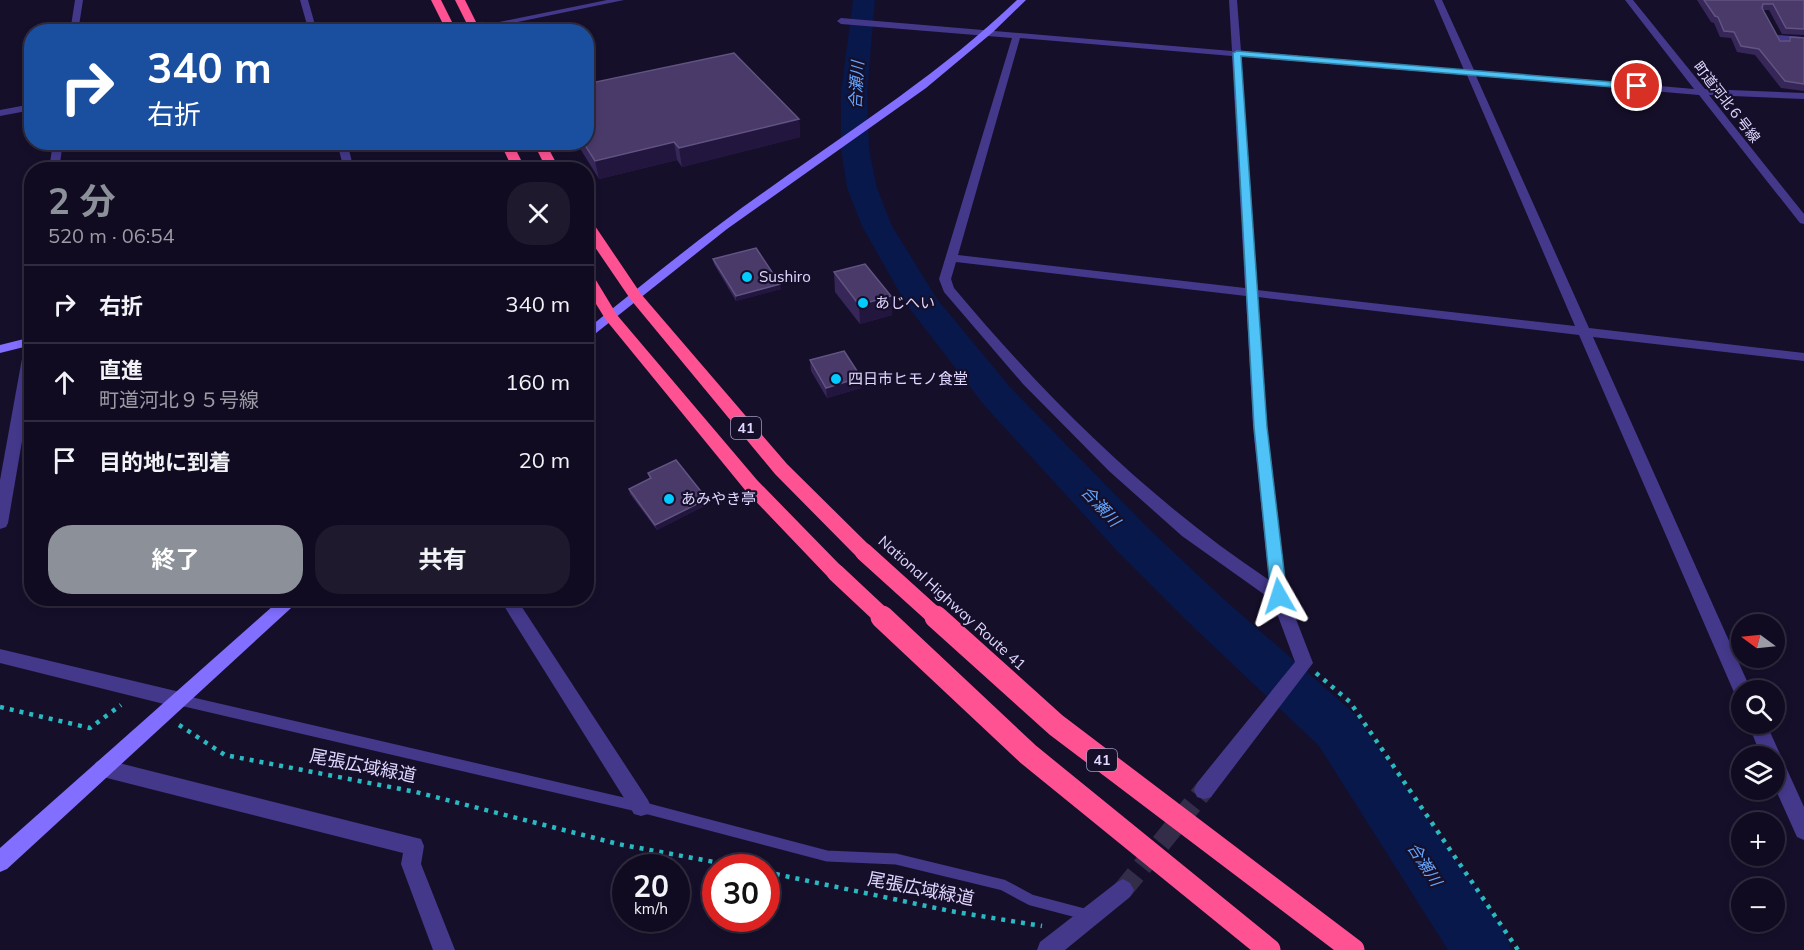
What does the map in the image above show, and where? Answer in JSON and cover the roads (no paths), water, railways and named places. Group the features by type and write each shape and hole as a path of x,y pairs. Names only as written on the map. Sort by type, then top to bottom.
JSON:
{"highway":[{"path":"435,0 448,24"},
{"path":"460,0 477,24"},
{"name":"National Highway Route 41","path":"594,235 636,297 781,469 864,552 1056,725 1353,950"},
{"name":"41","path":"594,288 611,317 751,485 836,573 1028,754 1269,950"}],"main road":[{"path":"594,331 742,213 872,124 963,56 1022,0"},
{"path":"0,349 24,344"},
{"path":"0,862 285,606"}],"street":[{"path":"75,24 79,0"},
{"path":"304,0 311,24"},
{"path":"504,24 620,0"},
{"path":"1204,790 1301,667 1279,596 1260,427 1233,0"},
{"path":"1438,0 1738,680"},
{"name":"町道河北６号線","path":"1629,0 1804,221"},
{"path":"841,21 1701,92 1804,96"},
{"path":"1017,35 945,279 948,289 1001,354 1073,428 1176,522 1279,596"},
{"path":"1777,37 1804,40"},
{"path":"0,113 24,108"},
{"path":"951,258 1804,357"},
{"path":"0,523 24,387"},
{"path":"512,606 641,807"},
{"path":"0,656 180,700"},
{"path":"103,768 414,846 411,864 444,950"},
{"path":"1785,788 1804,830"},
{"path":"1048,950 1123,890"}],"lane":[{"path":"180,700 641,807 826,856 896,859 1004,885 1031,900 1090,916"}],"waterway":[{"name":"合瀬川","path":"864,0 854,93 855,149 862,188 877,226 923,304 997,396 1133,540 1202,607 1337,730 1482,950"}],"tunnel":[{"path":"1123,890 1204,790"}],"place":[{"name":"Sushiro","path":"747,277"},
{"name":"あじへい","path":"863,303"},
{"name":"四日市ヒモノ食堂","path":"836,379"},
{"name":"あみやき亭","path":"669,499"}]}
